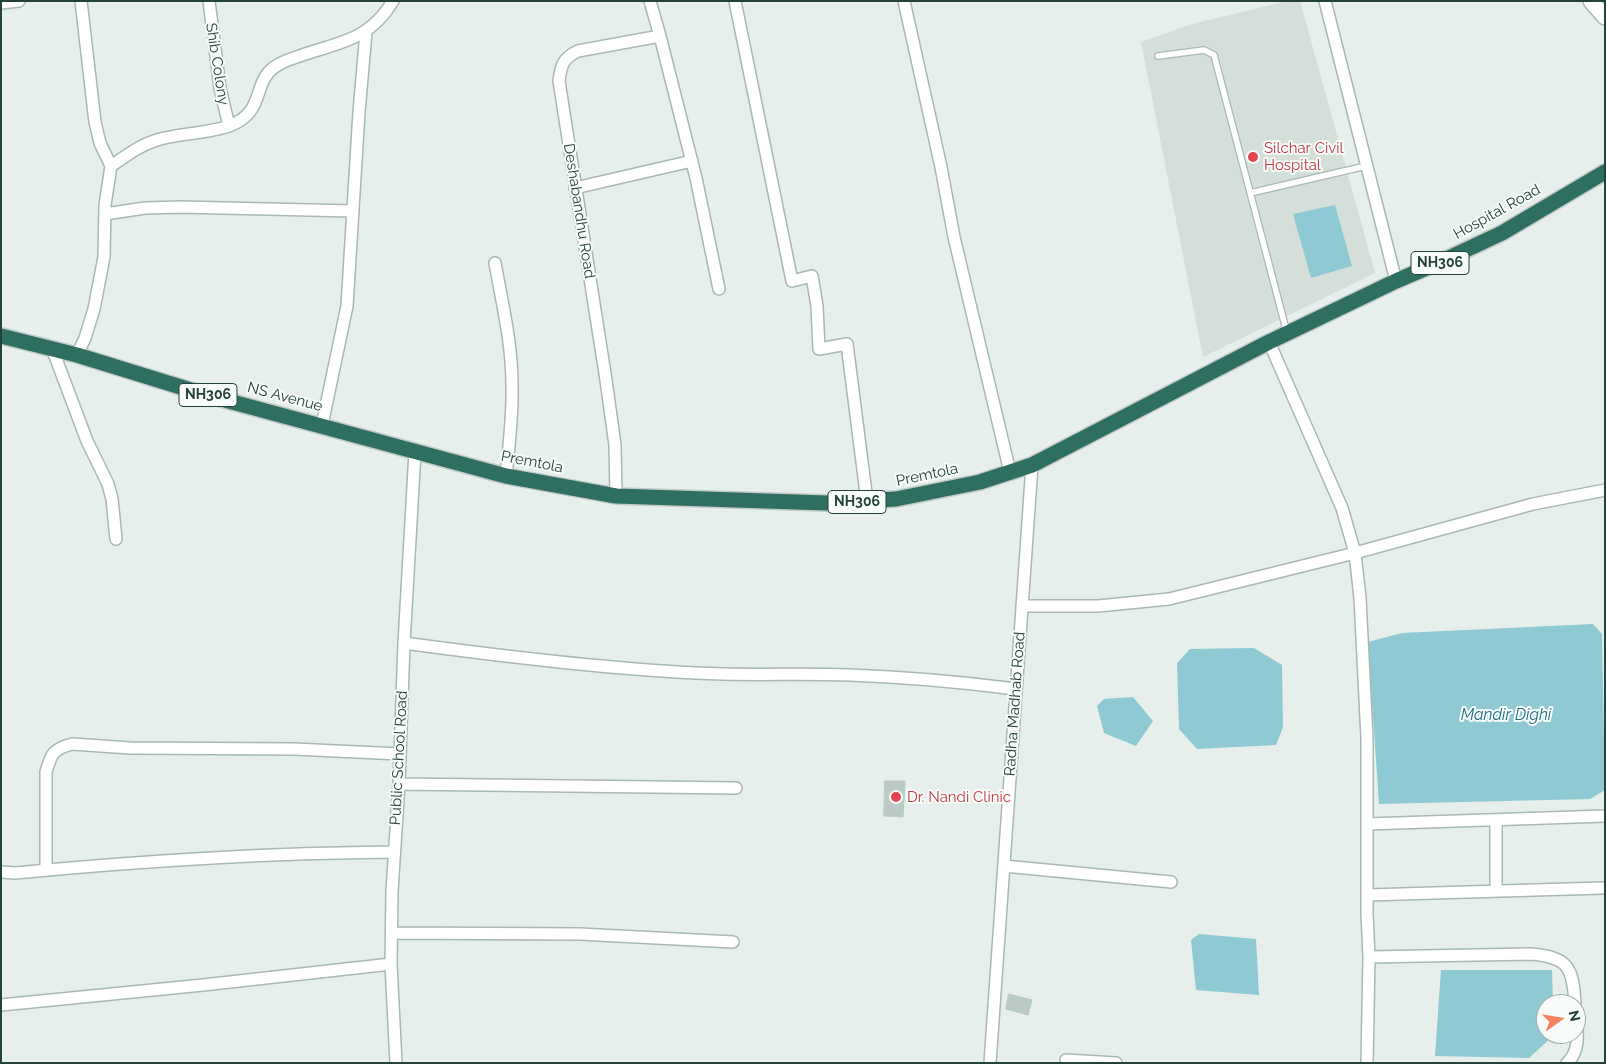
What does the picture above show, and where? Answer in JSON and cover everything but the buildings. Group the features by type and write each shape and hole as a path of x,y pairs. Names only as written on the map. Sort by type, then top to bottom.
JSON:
{"highway":[{"name":"Hospital Road","path":"1269,342 1502,233 1605,172"},
{"name":"NS Avenue","path":"1,336 77,354 210,396 322,425 415,452"},
{"name":"Premtola","path":"415,452 506,476 616,496 826,503 867,502 903,498 980,482 1032,465 1269,342"}],"main road":[{"path":"1591,1 1605,17"}],"street":[{"path":"1,3 19,1"},
{"path":"77,354 90,323 97,296 104,257 107,188 111,166 100,143 95,122 81,1"},
{"name":"Shib Colony","path":"209,1 220,88 227,121"},
{"path":"111,166 133,151 156,140 245,118 253,109 265,78 277,65 366,32 386,14 393,1"},
{"path":"650,1 692,160 719,289"},
{"path":"735,1 792,280 812,276 817,306 819,349 847,344 867,502"},
{"path":"904,1 941,167 954,237 1010,472"},
{"path":"1326,1 1396,281"},
{"path":"322,425 347,306 366,32"},
{"name":"Deshabandhu Road","path":"616,496 615,445 610,408 559,81 564,59 578,51 660,36"},
{"path":"575,188 692,160"},
{"path":"105,214 145,208 180,207 353,211"},
{"path":"495,263 505,322 512,382 512,417 506,476"},
{"path":"1269,342 1342,508 1355,553 1360,598 1366,728 1369,957 1367,1063"},
{"path":"52,348 87,441 108,484 112,499 116,539"},
{"name":"Public School Road","path":"396,1063 391,964 393,852 399,784 404,643 415,452"},
{"name":"Radha Madhab Road","path":"990,1063 1032,465"},
{"path":"1022,606 1098,606 1169,599 1355,553 1533,504 1605,490"},
{"path":"404,643 498,655 696,673 849,674 927,679 1016,689"},
{"path":"46,870 46,772 50,757 55,750 63,746 72,744 130,748 294,749 400,754"},
{"path":"399,784 736,788"},
{"path":"1367,824 1605,816"},
{"path":"1496,820 1496,891"},
{"path":"1,872 15,873 159,860 289,854 393,852"},
{"path":"1004,866 1171,882"},
{"path":"1367,895 1602,888"},
{"path":"392,933 580,934 733,942"},
{"path":"1369,957 1549,955 1565,964 1571,977 1574,994"},
{"path":"1,1005 391,964"},
{"path":"1569,1063 1577,1044"},
{"path":"1066,1060 1116,1063"}],"lane":[{"path":"1158,56 1204,50 1214,55 1287,333"},
{"path":"1250,193 1366,166"}],"shaded area":[{"name":"Silchar Civil Hospital","path":"1287,1 1300,1 1375,273 1203,357 1141,42 1192,24"}],"water":[{"path":"1335,205 1352,266 1311,278 1293,214"},
{"name":"Mandir Dighi","path":"1593,624 1602,634 1605,790 1590,799 1379,804 1368,642 1402,633"},
{"path":"1254,648 1282,665 1283,727 1276,745 1197,749 1179,729 1177,663 1190,649"},
{"path":"1133,697 1153,721 1136,746 1104,733 1097,706 1104,699"},
{"path":"1199,934 1256,939 1259,995 1196,990 1191,940"},
{"path":"1441,970 1552,970 1553,994 1536,994 1536,1044 1544,1044 1529,1058 1435,1056"}],"place":[{"name":"Silchar Civil Hospital","path":"1253,157"},
{"name":"Dr. Nandi Clinic","path":"896,797"}]}
